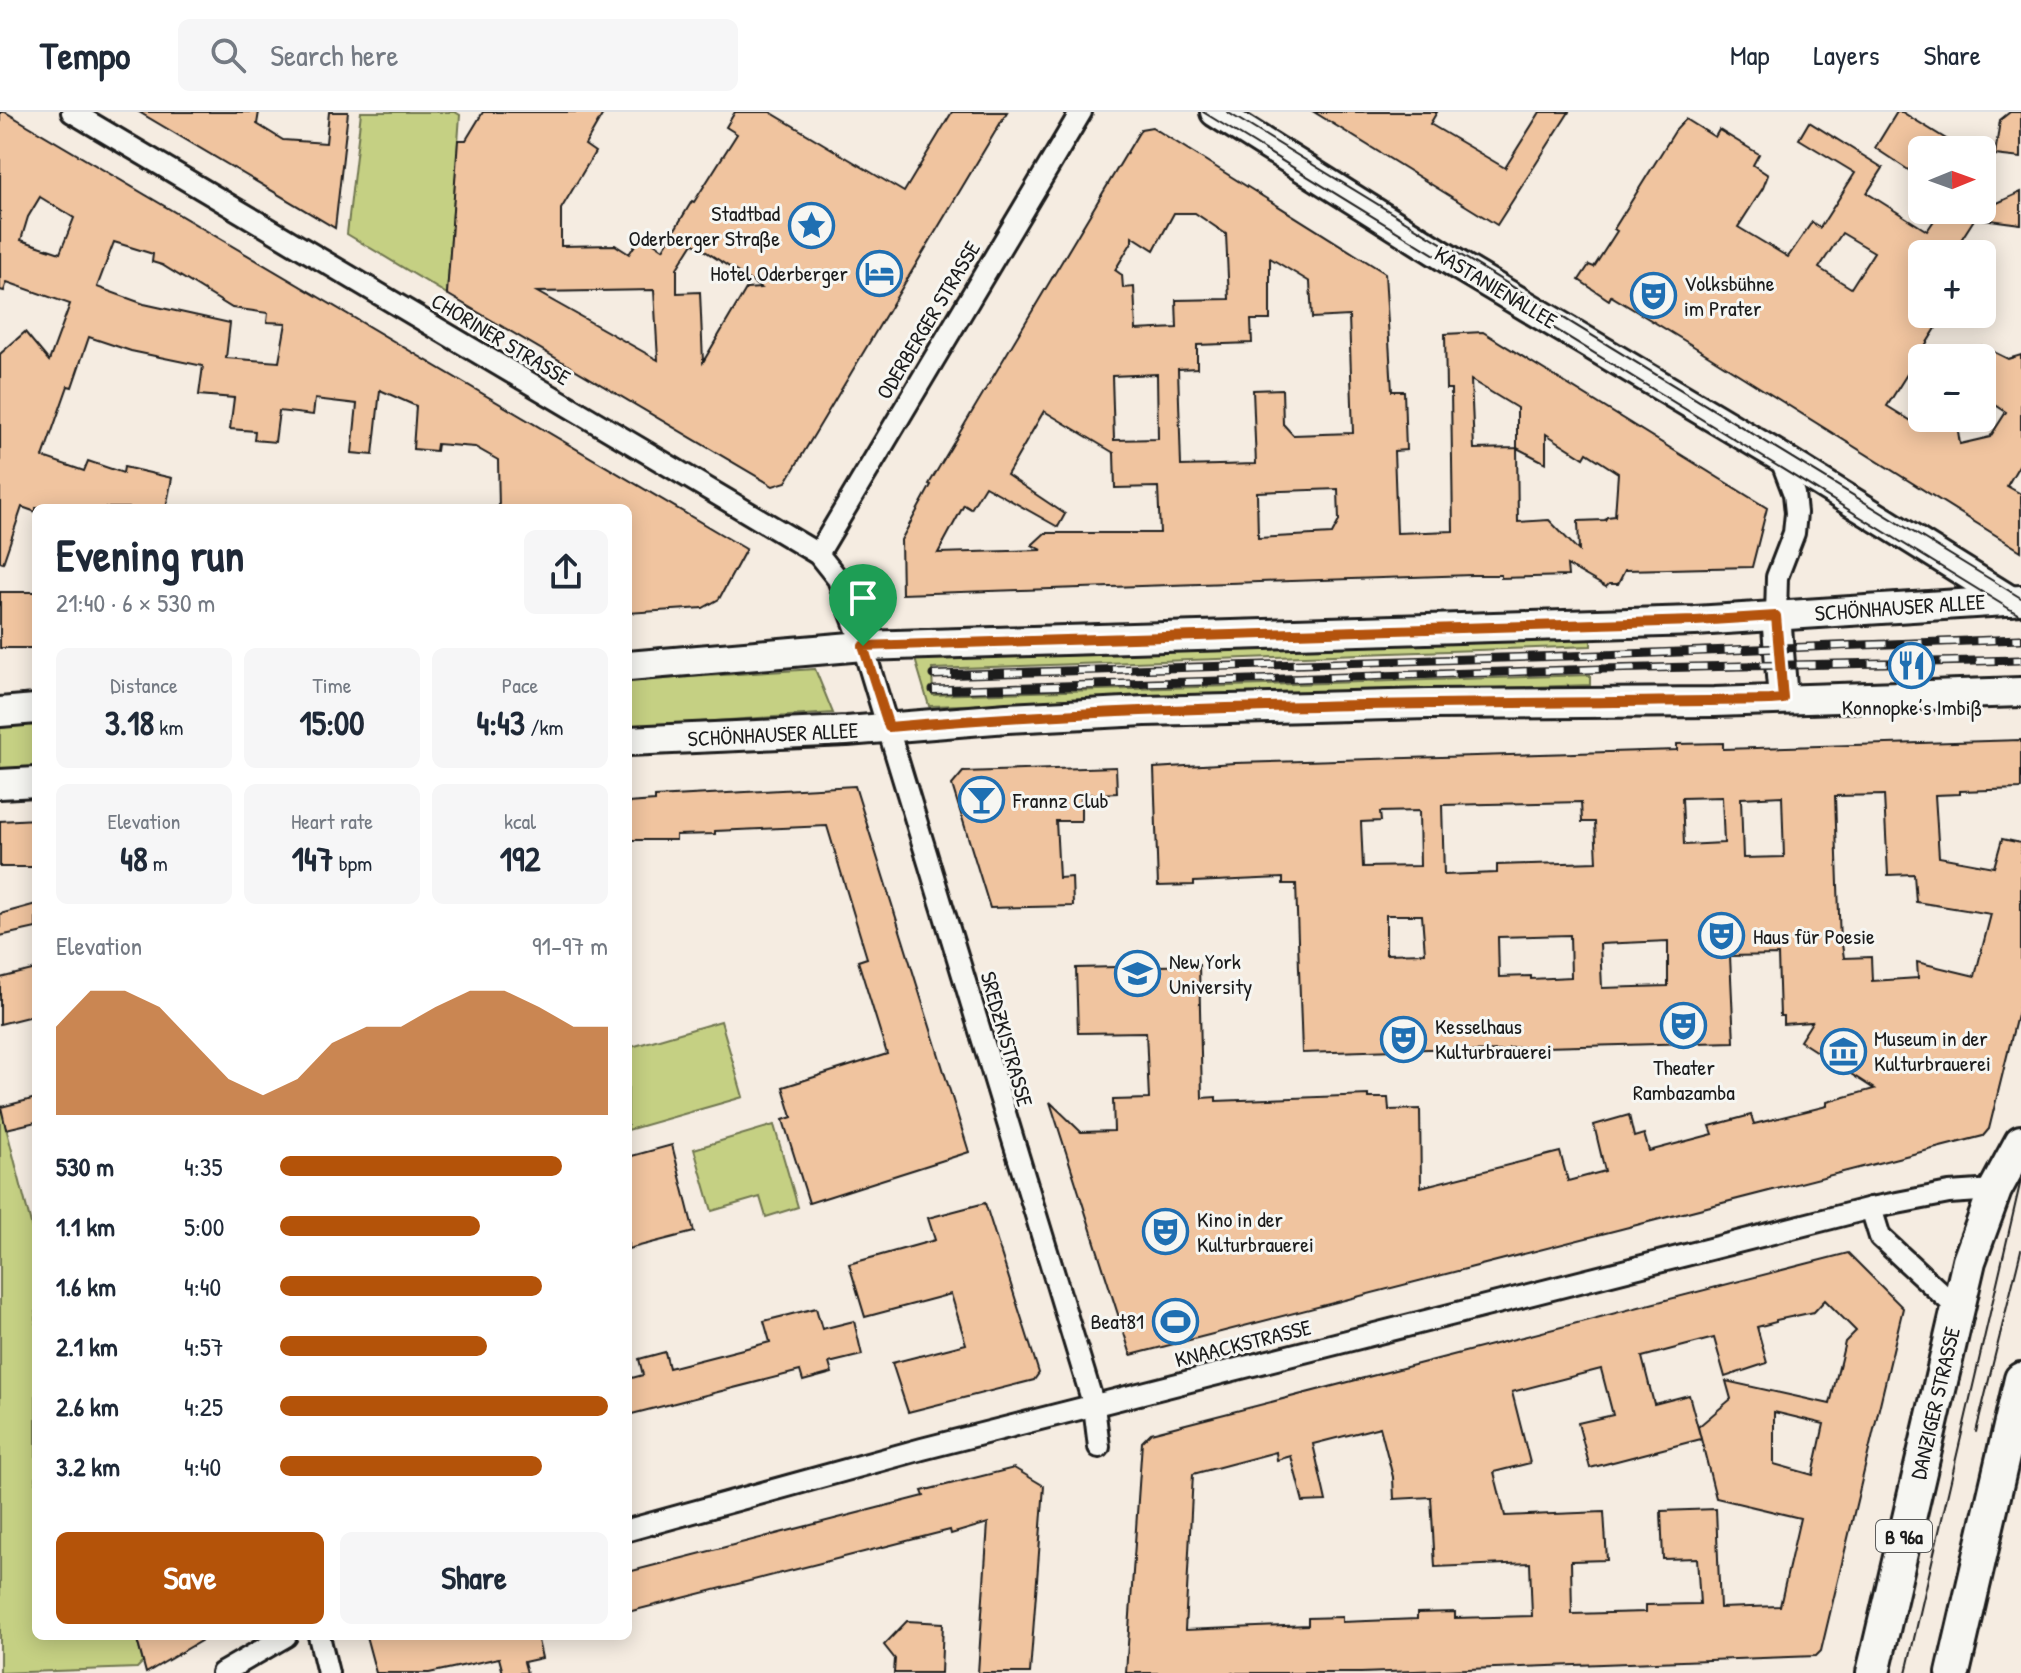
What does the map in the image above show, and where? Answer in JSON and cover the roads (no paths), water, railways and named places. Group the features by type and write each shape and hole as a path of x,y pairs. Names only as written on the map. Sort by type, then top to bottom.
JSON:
{"main road":[{"name":"KASTANIENALLEE","path":"1215,112 1461,267 2016,601"},
{"name":"SCHÖNHAUSER ALLEE","path":"632,666 863,646 1695,621 2016,601"},
{"path":"1776,616 1783,699"},
{"name":"SCHÖNHAUSER ALLEE","path":"632,741 1145,711 2021,692"},
{"path":"0,712 32,709"},
{"path":"0,784 32,782"},
{"name":"DANZIGER STRASSE","path":"1873,1673 1957,1308 1983,1216 2021,1142"},
{"path":"1953,1673 2021,1379"}],"street":[{"name":"CHORINER STRASSE","path":"72,112 818,554 838,579 863,646"},
{"name":"ODERBERGER STRASSE","path":"818,554 1081,112"},
{"path":"1776,616 1777,577 1794,533 1796,513 1794,494 1780,457"},
{"name":"SREDZKISTRASSE","path":"863,646 1094,1406 1099,1447"},
{"name":"KNAACKSTRASSE","path":"632,1529 922,1449 1871,1208 1949,1193 1995,1190"},
{"path":"1871,1208 1880,1237 1957,1308"},
{"path":"222,1673 279,1640"},
{"path":"320,1640 328,1673"}],"tram line":[{"path":"1203,112 2021,616"},
{"path":"1227,112 2021,598"},
{"path":"1906,1673 2021,1180"},
{"path":"1976,1432 2021,1250"}],"railway":[{"path":"933,675 2021,639"},
{"path":"933,690 1601,669 2021,660"}],"place":[{"name":"Stadtbad Oderberger Straße","path":"811,226"},
{"name":"Hotel Oderberger","path":"879,273"},
{"name":"Volksbühne im Prater","path":"1653,296"},
{"name":"Konnopke’s Imbiß","path":"1912,666"},
{"name":"Frannz Club","path":"982,800"},
{"name":"Haus für Poesie","path":"1722,936"},
{"name":"New York University","path":"1138,974"},
{"name":"Theater Rambazamba","path":"1684,1026"},
{"name":"Kesselhaus Kulturbrauerei","path":"1404,1039"},
{"name":"Museum in der Kulturbrauerei","path":"1843,1051"},
{"name":"Kino in der Kulturbrauerei","path":"1166,1232"},
{"name":"Beat81","path":"1175,1321"}]}
